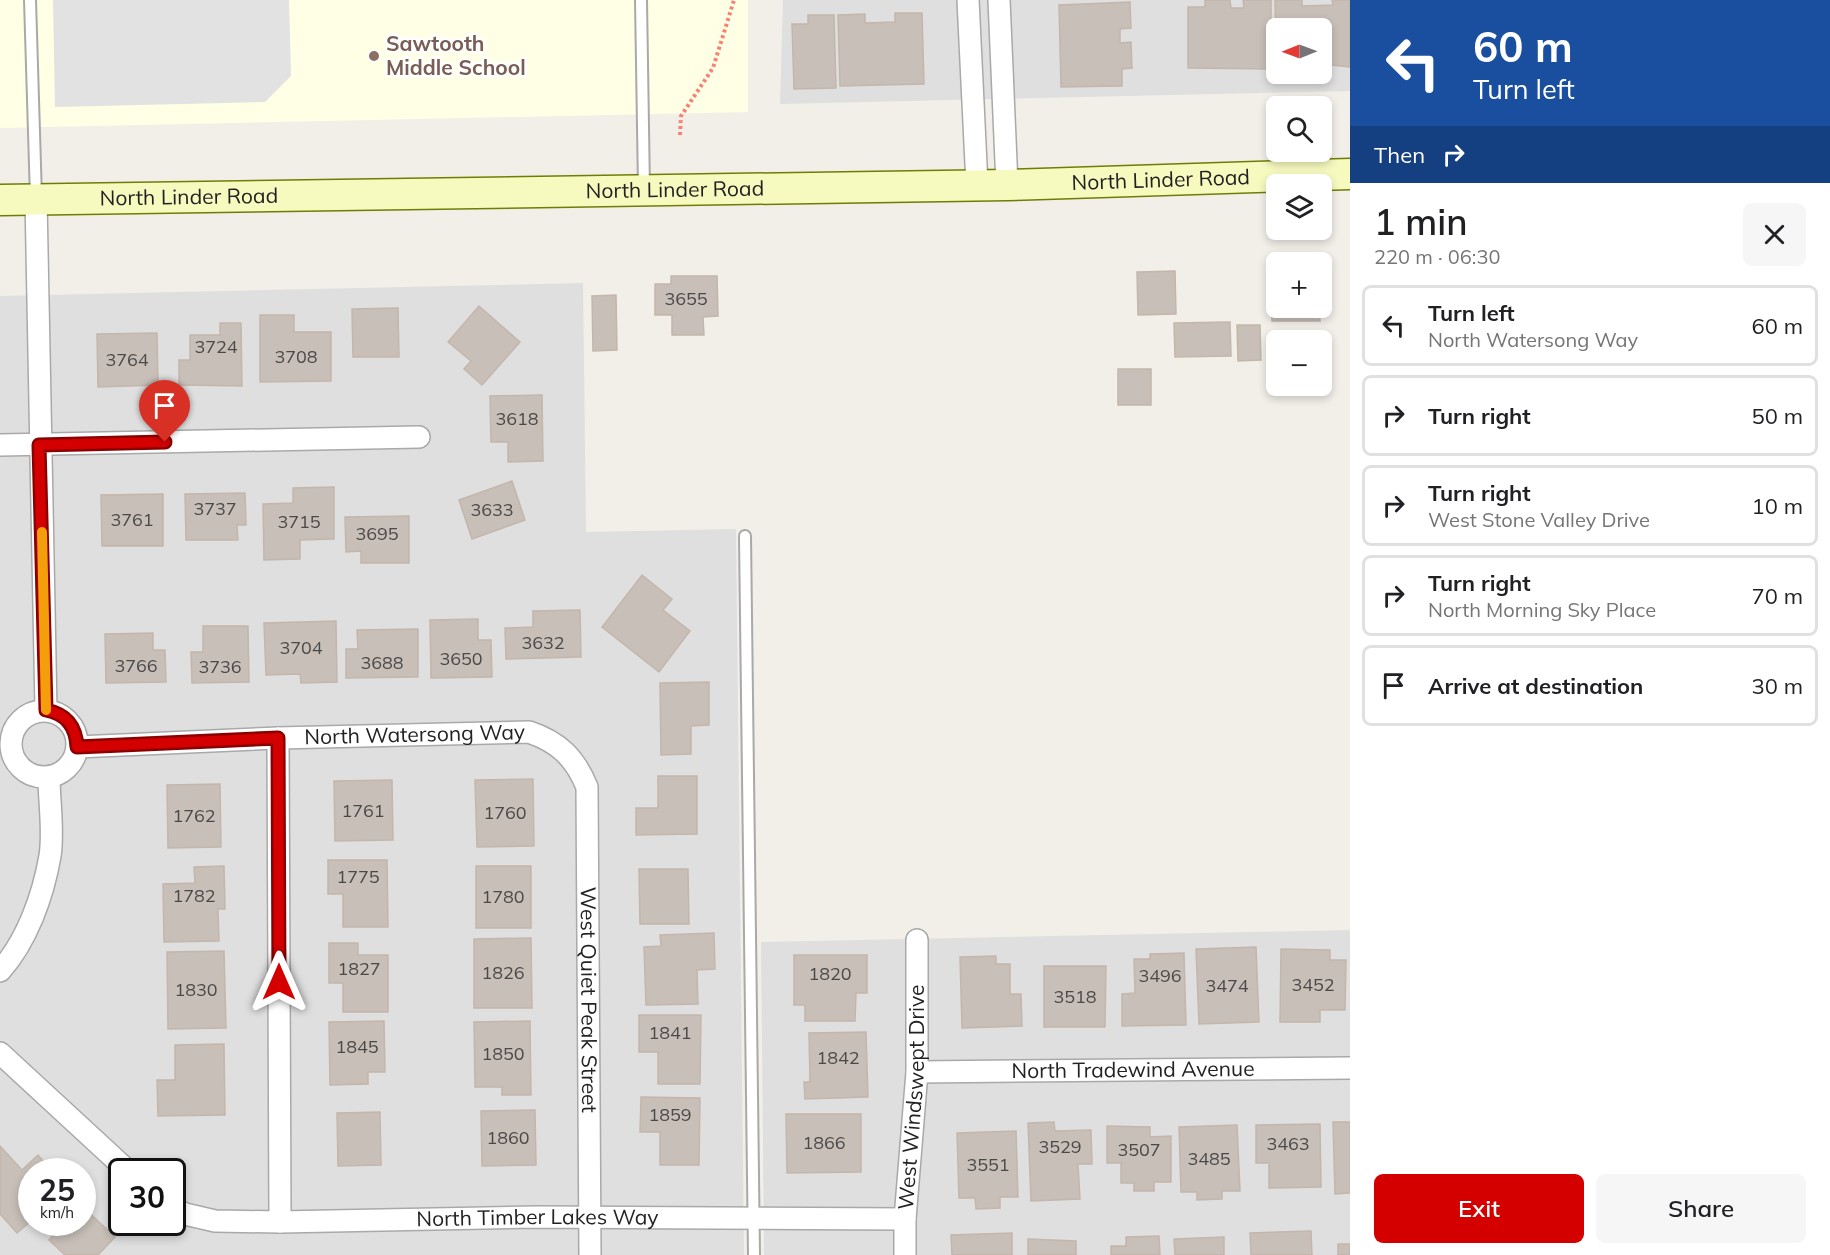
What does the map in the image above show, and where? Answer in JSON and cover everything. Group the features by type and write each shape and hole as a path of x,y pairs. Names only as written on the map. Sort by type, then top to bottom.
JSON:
{"main road":[{"name":"North Linder Road","path":"0,200 1007,185 1350,174"}],"street":[{"path":"968,0 977,185"},
{"path":"999,0 1007,185"},
{"path":"36,199 39,445 46,710"},
{"path":"0,445 419,437"},
{"path":"46,710 54,712 69,722 74,729 77,747 68,766 49,777 37,776 18,764 6,742 26,716 46,710"},
{"name":"North Watersong Way","path":"77,747 278,738 529,732 547,738 566,751"},
{"path":"278,738 280,1222"},
{"name":"West Quiet Peak Street","path":"566,751 579,767 587,787 590,1255"},
{"path":"0,971 14,956 35,911 50,855 49,777"},
{"name":"West Windswept Drive","path":"905,1255 905,1219 917,1072 917,940"},
{"path":"0,1053 114,1158"},
{"name":"North Tradewind Avenue","path":"917,1072 1350,1068"},
{"name":"North Timber Lakes Way","path":"186,1214 215,1221 280,1222 590,1217 905,1219"}],"lane":[{"path":"30,0 36,199"},
{"path":"641,0 644,189"},
{"path":"744,536 754,1255"}],"path":[{"path":"680,135 681,116 712,68 734,0"}],"shaded area":[{"name":"Sawtooth Middle School","path":"0,0 748,0 748,112 0,128"},
{"path":"53,0 289,0 291,76 265,102 55,107"},
{"path":"783,0 1350,0 1350,91 780,104"},
{"path":"583,283 586,532 736,529 744,1255 0,1255 0,296"},
{"path":"1350,930 1350,1255 764,1255 761,942"}],"building":[{"path":"1205,0 1230,0 1231,8 1244,8 1243,0 1271,0 1271,18 1266,18 1266,69 1188,68 1188,7 1205,7"},
{"path":"1275,0 1302,0 1302,6 1333,5 1332,0 1350,0 1350,67 1332,65 1332,18 1275,18"},
{"path":"1130,2 1131,28 1120,29 1120,43 1131,42 1132,68 1122,69 1122,86 1061,87 1059,5"},
{"path":"895,13 922,13 924,84 840,86 838,15 865,14 865,23 895,22"},
{"path":"808,15 834,15 836,88 794,89 792,24 808,24"},
{"path":"1175,271 1176,314 1138,315 1137,272"},
{"path":"671,276 717,276 718,316 703,317 704,335 672,335 672,315 655,315 655,284 671,284"},
{"path":"616,295 617,350 593,351 592,296"},
{"path":"479,306 520,342 482,385 464,369 471,361 448,342"},
{"path":"398,308 399,357 353,357 352,309"},
{"path":"260,315 294,315 294,332 331,332 331,381 260,382"},
{"path":"1272,318 1320,318 1320,321 1272,321"},
{"path":"1230,322 1231,356 1175,357 1174,323"},
{"path":"220,323 241,323 242,386 179,385 179,360 190,360 190,335 220,335"},
{"path":"1237,325 1260,325 1261,360 1238,361"},
{"path":"157,333 158,385 98,387 97,334"},
{"path":"1118,369 1151,369 1151,405 1118,405"},
{"path":"542,395 543,461 508,462 508,442 491,442 490,396"},
{"path":"512,481 525,520 472,539 459,500"},
{"path":"334,487 334,539 300,540 300,559 264,560 263,504 293,503 293,488"},
{"path":"245,493 246,525 237,525 238,540 186,540 185,494"},
{"path":"163,494 163,546 102,546 101,495"},
{"path":"409,516 409,563 361,563 361,551 346,552 345,517"},
{"path":"642,575 672,599 663,610 690,631 659,672 602,627"},
{"path":"580,610 581,657 506,659 505,628 533,627 533,611"},
{"path":"478,619 478,640 491,640 492,677 431,678 430,620"},
{"path":"336,621 337,682 301,683 300,674 266,675 264,623"},
{"path":"203,626 248,626 249,682 192,683 191,652 203,652"},
{"path":"418,629 418,677 346,678 346,649 358,649 357,630"},
{"path":"153,633 153,650 165,650 166,682 106,683 105,634"},
{"path":"709,682 709,725 691,726 691,754 661,755 660,683"},
{"path":"658,776 697,776 697,834 636,835 636,808 658,808"},
{"path":"533,779 534,846 477,847 475,780"},
{"path":"392,780 393,840 335,841 334,781"},
{"path":"220,784 221,847 168,848 167,785"},
{"path":"328,860 387,860 388,927 343,927 343,894 328,894"},
{"path":"224,866 225,909 218,909 219,941 164,942 163,884 195,883 194,867"},
{"path":"476,866 531,866 531,928 476,928"},
{"path":"639,869 688,869 689,924 640,924"},
{"path":"714,933 715,969 697,970 698,1004 646,1005 644,947 661,946 660,935"},
{"path":"531,938 532,1008 474,1008 474,939"},
{"path":"329,943 358,943 358,955 388,955 388,1012 343,1012 343,983 329,983"},
{"path":"1256,947 1259,1022 1199,1024 1196,949"},
{"path":"1281,949 1330,950 1330,960 1346,960 1345,1010 1320,1010 1320,1022 1280,1022"},
{"path":"224,951 226,1028 168,1029 167,952"},
{"path":"1184,953 1186,1025 1122,1026 1122,994 1135,993 1134,959 1150,959 1150,954"},
{"path":"794,955 867,955 867,993 856,993 855,1021 805,1021 805,1005 794,1005"},
{"path":"996,956 996,964 1010,964 1010,994 1021,994 1022,1026 962,1028 960,957"},
{"path":"1044,966 1106,966 1105,1027 1044,1027"},
{"path":"639,1015 701,1015 700,1084 658,1084 658,1052 639,1052"},
{"path":"384,1021 385,1072 368,1072 368,1084 330,1085 329,1022"},
{"path":"530,1021 531,1095 502,1095 502,1087 475,1087 474,1022"},
{"path":"866,1032 868,1097 805,1099 804,1082 810,1082 809,1033"},
{"path":"224,1044 225,1115 158,1116 157,1080 175,1080 175,1045"},
{"path":"641,1097 700,1098 699,1165 660,1165 660,1132 640,1132"},
{"path":"535,1110 536,1165 482,1166 481,1111"},
{"path":"380,1112 381,1165 338,1166 337,1113"},
{"path":"786,1114 861,1114 861,1172 787,1173"},
{"path":"1054,1122 1055,1131 1091,1130 1092,1164 1078,1164 1080,1199 1031,1201 1028,1123"},
{"path":"1333,1122 1350,1122 1350,1193 1335,1194"},
{"path":"1320,1124 1321,1187 1269,1188 1269,1163 1256,1163 1256,1125"},
{"path":"1237,1125 1240,1191 1222,1191 1222,1199 1197,1200 1197,1192 1181,1192 1179,1127"},
{"path":"1107,1126 1150,1127 1150,1137 1171,1136 1171,1182 1154,1182 1154,1191 1134,1191 1134,1183 1121,1183 1121,1163 1107,1163"},
{"path":"1016,1131 1018,1197 1000,1197 1000,1208 976,1209 975,1198 959,1198 957,1133"},
{"path":"0,1146 18,1166 18,1232 0,1214"},
{"path":"96,1219 108,1230 108,1236 115,1237 98,1255 65,1255 49,1240 53,1236 96,1236"},
{"path":"1311,1231 1312,1255 1251,1255 1250,1233"},
{"path":"1012,1233 1012,1255 952,1255 951,1235"},
{"path":"1159,1236 1160,1255 1111,1255 1111,1246 1126,1246 1126,1237"},
{"path":"1224,1237 1224,1255 1175,1255 1174,1239"},
{"path":"1028,1239 1076,1241 1076,1255 1028,1255"},
{"path":"1338,1244 1350,1244 1350,1255 1338,1255"}],"slow traffic":[{"path":"42,532 46,710"}],"place":[{"name":"Sawtooth Middle School","path":"374,56"}],"route":[{"path":"165,442 39,445 46,710 63,716 69,722 77,738 77,747 278,738 279,982"}]}
